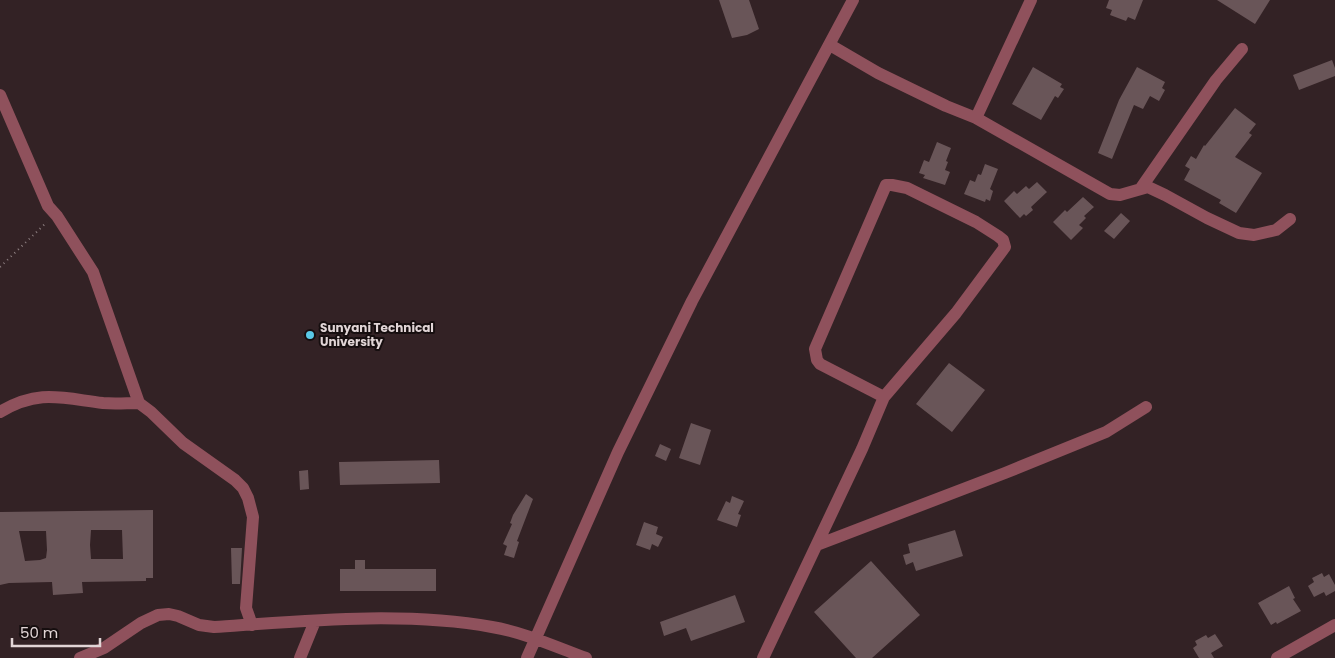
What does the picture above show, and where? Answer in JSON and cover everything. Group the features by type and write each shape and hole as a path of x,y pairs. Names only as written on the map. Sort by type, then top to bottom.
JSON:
{"street":[{"path":"527,658 622,443 692,302 852,0"},
{"path":"976,118 1031,0"},
{"path":"830,44 878,73 946,106 976,118 1110,194 1120,195 1148,187 1239,233 1254,235 1267,233 1276,230 1290,219"},
{"path":"1141,188 1216,80 1242,49"},
{"path":"0,95 48,206 93,272 138,403"},
{"path":"763,658 862,449 884,397 956,312 1005,247 1003,240 976,222 907,188 892,185 886,185 815,349 817,360 820,364 884,397"},
{"path":"0,412 13,404 37,397 60,396 105,403 138,403 151,412 183,443 235,480 243,488 248,498 253,517 246,608 252,625"},
{"path":"817,545 1106,432 1146,408"},
{"path":"80,658 104,648 141,623 158,615 169,614 199,625 214,627 388,619 444,621 493,627 586,658"},
{"path":"300,658 315,621"},
{"path":"1277,658 1335,625"}],"path":[{"path":"0,267 54,214"}],"building":[{"path":"719,0 749,0 759,29 747,35 732,38"},
{"path":"1109,0 1143,0 1135,20 1128,17 1126,21 1110,15 1112,10 1106,8"},
{"path":"1217,0 1270,0 1255,24"},
{"path":"1332,60 1335,76 1299,90 1293,75"},
{"path":"1033,67 1062,84 1060,87 1064,89 1058,98 1055,96 1041,120 1012,104"},
{"path":"1137,67 1165,82 1162,88 1165,90 1159,101 1150,96 1143,109 1134,105 1112,159 1098,153 1119,100"},
{"path":"1235,108 1256,124 1249,133 1252,135 1235,157 1262,173 1236,213 1219,203 1221,200 1184,180 1190,169 1185,166 1191,156 1196,159 1204,145"},
{"path":"937,142 951,148 945,170 950,172 945,185 923,178 925,175 919,173 924,160 929,162"},
{"path":"985,164 998,169 990,189 993,191 990,201 986,199 985,202 964,194 970,180 975,182 978,174 981,175"},
{"path":"1037,182 1047,192 1031,207 1033,210 1020,218 1004,201 1014,191 1017,194 1026,186 1029,189"},
{"path":"1083,197 1094,207 1084,216 1086,218 1079,225 1083,228 1071,240 1053,222 1065,210 1067,212"},
{"path":"1121,213 1130,221 1114,239 1104,231"},
{"path":"949,363 985,390 952,432 916,404"},
{"path":"691,423 711,430 700,465 679,458"},
{"path":"660,444 671,449 666,461 655,456"},
{"path":"439,460 440,483 340,485 339,462"},
{"path":"308,470 309,489 300,490 299,471"},
{"path":"526,494 533,499 517,541 519,542 514,558 504,555 507,546 503,544 512,524 510,523 513,515"},
{"path":"732,496 744,501 738,514 741,515 737,527 717,520 726,501 730,503"},
{"path":"153,510 153,578 146,578 146,581 82,582 83,593 53,595 52,582 0,585 0,512","holes":["91,530 122,530 123,559 91,559","19,531 46,531 46,558 25,561"]},
{"path":"644,522 658,527 656,534 663,537 658,547 652,544 650,550 636,545"},
{"path":"955,530 963,556 916,571 913,562 906,565 903,555 910,553 908,544"},
{"path":"231,548 242,548 240,584 232,584"},
{"path":"355,560 365,560 365,569 436,569 436,591 340,591 340,569 355,569"},
{"path":"871,561 920,615 872,658 856,658 814,612"},
{"path":"1322,573 1324,577 1329,574 1335,585 1335,591 1326,596 1324,592 1314,597 1308,586 1314,582 1312,578"},
{"path":"1289,586 1295,598 1293,599 1301,611 1277,624 1276,622 1271,625 1258,603"},
{"path":"735,595 745,622 691,641 686,628 664,636 660,622"},
{"path":"1215,634 1223,646 1211,653 1214,658 1199,658 1193,648 1197,645 1195,641 1206,635 1208,638"}],"place":[{"name":"Sunyani Technical University","path":"310,335"}]}
